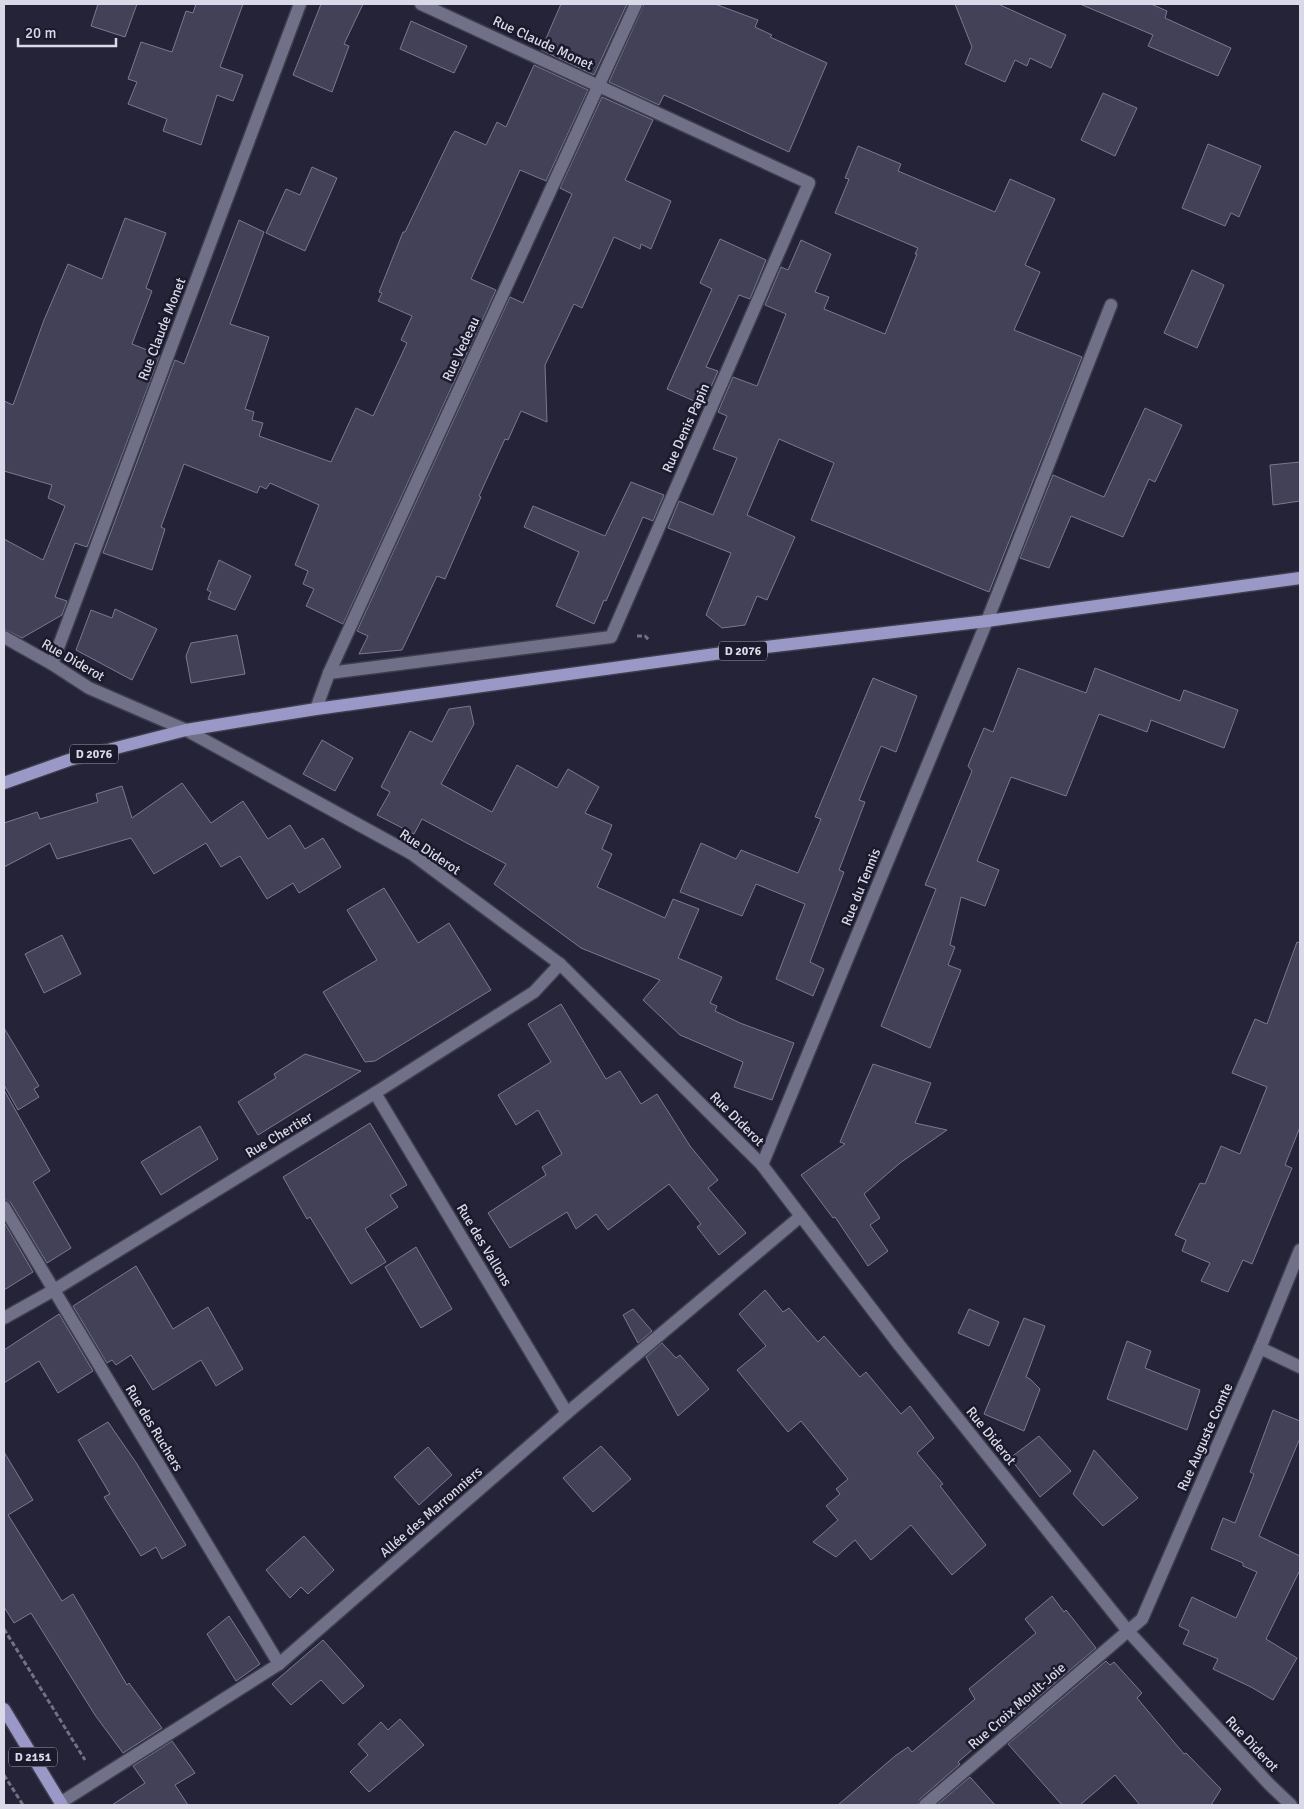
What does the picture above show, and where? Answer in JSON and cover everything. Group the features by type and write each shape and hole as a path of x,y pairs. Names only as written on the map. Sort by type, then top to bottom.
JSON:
{"main road":[{"name":"D 2076","path":"4,783 69,760 186,730 316,709 766,647 987,621 1300,578"},
{"name":"D 2151","path":"4,1708 61,1804"}],"street":[{"name":"Rue Claude Monet","path":"52,664 300,4"},
{"name":"Rue Claude Monet","path":"421,4 599,86"},
{"name":"Rue Vedeau","path":"316,709 329,673 636,4"},
{"name":"Rue Denis Papin","path":"329,673 611,637 809,183 599,86"},
{"name":"Rue du Tennis","path":"762,1165 987,621 1111,305"},
{"name":"Rue Diderot","path":"4,637 52,664 89,688 186,730 412,854 560,964 762,1165 900,1346 1128,1631 1269,1784 1291,1805"},
{"name":"Rue Chertier","path":"4,1318 54,1290 375,1094 534,992 560,964"},
{"name":"Rue des Vallons","path":"375,1094 567,1413"},
{"name":"Rue des Ruchers","path":"4,1208 279,1664"},
{"name":"Allée des Marronniers","path":"61,1804 279,1664 567,1413 801,1216"},
{"name":"Rue Auguste Comte","path":"1128,1631 1142,1618 1260,1348 1300,1250"},
{"path":"1260,1348 1300,1367"},
{"name":"Rue Croix Moult-Joie","path":"926,1805 1128,1631"}],"path":[{"path":"4,1629 98,1780"},
{"path":"4,1775 23,1805"}],"building":[{"path":"98,4 137,4 125,37 91,26"},
{"path":"196,4 243,4 220,67 243,75 233,101 217,95 201,145 163,131 167,119 128,104 137,82 128,79 141,42 172,52 186,11 193,13"},
{"path":"321,4 363,4 344,44 349,46 332,92 293,75"},
{"path":"561,4 627,4 594,75 541,50"},
{"path":"644,4 715,4 758,20 755,27 772,35 770,37 827,63 789,152 664,95 659,105 609,82"},
{"path":"955,4 998,4 1066,35 1051,68 1030,58 1027,66 1015,60 1005,82 965,64 972,47"},
{"path":"1080,4 1151,4 1167,11 1165,18 1231,48 1218,76 1148,46 1153,35"},
{"path":"411,21 467,46 454,73 400,49"},
{"path":"534,65 588,90 546,181 520,170 471,279 496,290 343,624 306,606 314,589 303,584 308,571 295,565 319,505 270,483 266,489 260,486 257,493 184,464 161,527 165,529 152,570 103,553 175,360 184,364 239,220 264,232 230,324 269,337 245,409 254,412 252,420 263,423 259,436 331,462 356,408 373,416 407,343 401,340 412,316 378,301 382,293 379,292 403,232 405,232 451,137 455,131 486,145 497,122 506,127"},
{"path":"1103,93 1137,108 1115,156 1081,140"},
{"path":"602,97 653,120 625,180 671,201 651,249 641,244 640,249 614,237 582,308 574,304 545,365 547,422 521,411 508,440 505,439 479,496 481,497 445,579 437,576 402,650 359,654 368,636 357,631 510,297 523,303 572,194 560,188"},
{"path":"1208,144 1261,166 1239,217 1231,213 1225,226 1182,208"},
{"path":"858,146 901,164 898,171 995,212 1010,179 1055,199 1025,265 1040,272 1014,330 1082,357 989,592 811,520 834,463 779,439 747,515 795,537 767,600 757,596 745,625 722,628 706,615 731,553 668,528 679,501 713,515 737,458 713,449 727,416 718,412 733,377 757,386 786,314 765,305 781,267 788,270 801,240 831,254 815,292 829,297 824,309 885,334 917,254 915,254 918,248 835,213 849,179 845,178"},
{"path":"312,167 337,178 305,251 266,233 286,189 300,195"},
{"path":"125,218 166,233 146,288 152,291 132,344 160,355 87,547 75,543 55,597 67,601 62,615 22,638 4,629 4,539 43,560 65,506 48,498 52,485 4,471 4,401 13,405 44,320 68,264 102,279"},
{"path":"720,239 766,260 750,299 739,295 706,367 718,371 703,405 667,389 712,289 700,283"},
{"path":"1192,270 1224,285 1197,348 1164,333"},
{"path":"1145,408 1182,425 1155,482 1149,479 1123,537 1071,516 1049,568 1020,558 1053,475 1104,497"},
{"path":"1300,462 1300,501 1273,505 1270,465"},
{"path":"631,482 664,495 653,521 643,517 594,624 556,606 579,552 524,527 533,506 605,536"},
{"path":"219,560 251,576 235,610 208,599 211,592 207,590"},
{"path":"115,609 157,629 132,680 76,650 91,610 112,618"},
{"path":"237,635 245,674 191,683 186,656 191,643"},
{"path":"1018,668 1086,693 1095,668 1180,701 1184,690 1238,710 1224,748 1151,720 1147,732 1099,714 1066,796 1011,777 977,861 999,870 985,906 961,897 950,945 955,947 948,965 961,970 930,1048 881,1026 936,889 925,885 972,771 968,766 984,728 993,732"},
{"path":"873,678 917,696 896,752 881,746 859,800 865,802 839,870 844,872 810,962 824,969 813,996 776,979 805,904 756,884 742,916 680,892 701,843 736,859 741,850 798,873 821,819 815,817"},
{"path":"470,706 474,724 441,784 492,812 517,765 557,788 568,769 599,787 585,813 612,825 602,849 612,854 597,887 665,918 673,899 699,909 678,958 722,977 710,1003 717,1006 715,1011 740,1023 794,1043 772,1100 734,1087 743,1062 680,1035 643,1000 660,980 581,948 494,884 506,864 422,819 414,834 377,815 390,792 381,787 410,731 432,742 449,709"},
{"path":"322,740 353,758 335,791 303,774"},
{"path":"182,783 211,823 243,801 268,839 290,825 305,849 323,838 341,867 299,893 293,883 267,899 240,856 221,867 206,843 154,874 131,838 57,859 50,843 4,867 4,823 37,812 40,819 98,802 96,794 122,786 132,818"},
{"path":"384,888 418,943 449,923 491,990 375,1061 365,1062 323,992 377,960 347,910"},
{"path":"62,935 81,974 44,993 25,954"},
{"path":"1297,942 1300,943 1300,1127 1285,1165 1292,1168 1252,1264 1243,1260 1228,1292 1201,1281 1210,1263 1182,1251 1186,1240 1175,1235 1200,1183 1205,1184 1221,1146 1240,1154 1267,1087 1232,1073 1255,1019 1267,1024"},
{"path":"561,1004 606,1079 620,1071 641,1104 657,1094 690,1146 718,1180 708,1188 746,1233 719,1255 697,1227 701,1224 669,1184 608,1230 596,1214 576,1229 567,1212 510,1248 488,1213 546,1175 542,1167 562,1154 538,1110 516,1125 498,1095 551,1062 528,1024"},
{"path":"4,1028 39,1086 34,1089 39,1097 18,1110 4,1085"},
{"path":"305,1054 361,1071 258,1135 238,1102 276,1078 274,1074"},
{"path":"873,1064 931,1083 915,1123 947,1130 900,1163 864,1194 880,1218 870,1225 888,1251 868,1266 835,1217 833,1218 801,1175 845,1144 840,1142"},
{"path":"4,1090 50,1171 33,1182 71,1248 47,1263 11,1203 4,1199"},
{"path":"370,1123 407,1185 390,1195 398,1207 365,1229 386,1262 351,1284 310,1217 307,1219 283,1177"},
{"path":"200,1126 218,1159 161,1195 141,1162"},
{"path":"4,1222 33,1272 4,1290"},
{"path":"416,1247 452,1309 421,1328 385,1267"},
{"path":"136,1266 173,1329 208,1307 243,1369 216,1386 201,1360 153,1390 131,1355 116,1365 112,1360 107,1363 73,1306"},
{"path":"765,1290 783,1312 789,1308 818,1342 824,1336 860,1377 866,1372 901,1414 910,1406 934,1438 917,1453 943,1484 940,1486 986,1545 952,1575 911,1525 871,1560 855,1540 836,1557 813,1542 838,1520 826,1506 840,1494 836,1489 848,1479 801,1421 788,1432 737,1370 766,1346 739,1314"},
{"path":"633,1309 652,1331 638,1343 623,1315"},
{"path":"969,1309 999,1322 989,1346 958,1333"},
{"path":"59,1314 93,1371 58,1393 39,1361 4,1383 4,1350"},
{"path":"1024,1318 1045,1326 1026,1377 1040,1389 1024,1431 984,1414"},
{"path":"1127,1341 1151,1351 1145,1368 1200,1390 1187,1430 1107,1399"},
{"path":"662,1343 676,1358 680,1355 709,1389 678,1416 646,1357"},
{"path":"1273,1410 1300,1421 1300,1438 1259,1536 1300,1556 1300,1570 1266,1639 1297,1658 1273,1700 1213,1669 1218,1659 1183,1644 1189,1631 1179,1626 1192,1597 1236,1618 1257,1572 1243,1566 1243,1563 1211,1549 1223,1518 1235,1523 1254,1474 1250,1472"},
{"path":"108,1422 137,1464 186,1545 162,1559 156,1547 141,1556 104,1497 110,1494 78,1440"},
{"path":"1039,1436 1071,1471 1040,1497 1010,1458"},
{"path":"601,1446 631,1479 593,1512 563,1478"},
{"path":"428,1447 452,1475 419,1505 394,1477"},
{"path":"1094,1450 1138,1498 1103,1526 1073,1494"},
{"path":"4,1452 33,1500 8,1515 62,1601 73,1594 127,1685 129,1683 162,1728 123,1753 95,1715 31,1613 14,1623 4,1607"},
{"path":"304,1536 334,1570 308,1594 301,1587 290,1598 266,1570"},
{"path":"1052,1596 1064,1612 1066,1610 1096,1648 997,1732 995,1730 958,1762 960,1764 920,1799 917,1805 838,1805 895,1756 908,1747 912,1752 975,1699 969,1689 1036,1633 1025,1619"},
{"path":"229,1616 260,1664 236,1681 207,1634"},
{"path":"323,1640 364,1686 343,1704 321,1680 291,1705 272,1684"},
{"path":"1106,1661 1110,1665 1114,1662 1142,1693 1137,1698 1184,1754 1186,1753 1221,1789 1211,1805 1140,1805 1115,1775 1080,1805 1062,1805 1008,1744"},
{"path":"400,1719 424,1745 369,1792 350,1772 368,1755 358,1744 381,1722 388,1730"},
{"path":"172,1741 195,1773 175,1785 188,1805 112,1805 145,1783 133,1766"},
{"path":"970,1777 995,1805 937,1805"}]}
